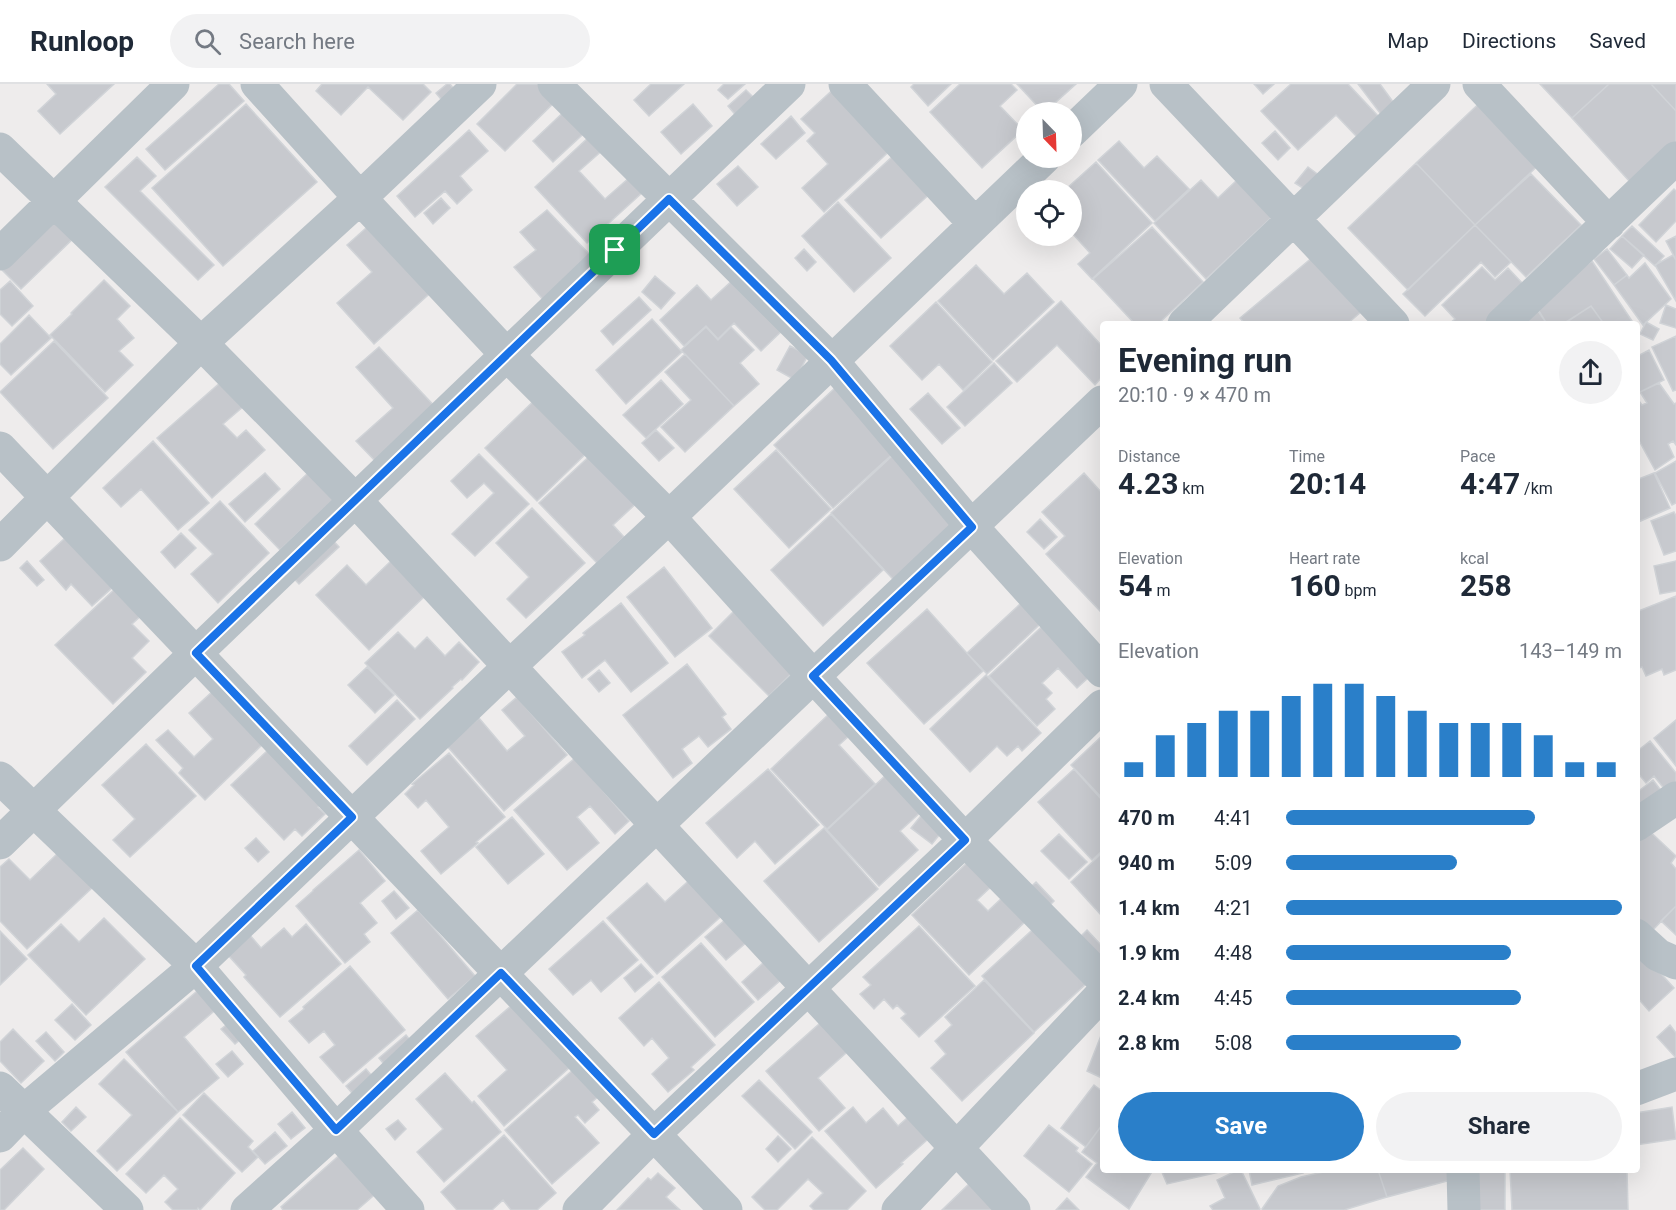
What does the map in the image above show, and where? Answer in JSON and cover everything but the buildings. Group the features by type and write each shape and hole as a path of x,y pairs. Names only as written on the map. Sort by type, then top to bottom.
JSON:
{"street":[{"path":"0,254 173,84"},
{"path":"257,84 506,354 669,517 965,840 1100,977"},
{"path":"0,545 201,343 360,198 480,84"},
{"path":"554,84 831,360 972,527 1100,669"},
{"path":"0,843 789,84"},
{"path":"846,84 975,224"},
{"path":"1082,121 1121,84"},
{"path":"1166,84 1390,321"},
{"path":"1187,321 1434,84"},
{"path":"1479,84 1609,223"},
{"path":"0,149 201,343 355,500 1014,1210"},
{"path":"1506,321 1676,158"},
{"path":"0,1136 25,1110 196,966 1034,168"},
{"path":"247,1210 336,1130 1100,404"},
{"path":"0,447 726,1210"},
{"path":"579,1210 654,1134 965,840 1100,708"},
{"path":"0,778 196,966 336,1130 408,1210"},
{"path":"1640,822 1676,798"},
{"path":"1640,939 1658,955 1676,963"},
{"path":"898,1210 1100,996"},
{"path":"1640,1088 1676,1074"},
{"path":"0,1088 127,1210"},
{"path":"1463,1173 1464,1210"}],"route":[{"path":"669,199 831,360 972,527 813,676 965,840 654,1134 501,973 336,1130 196,966 352,817 196,653 615,250 669,199"}]}
